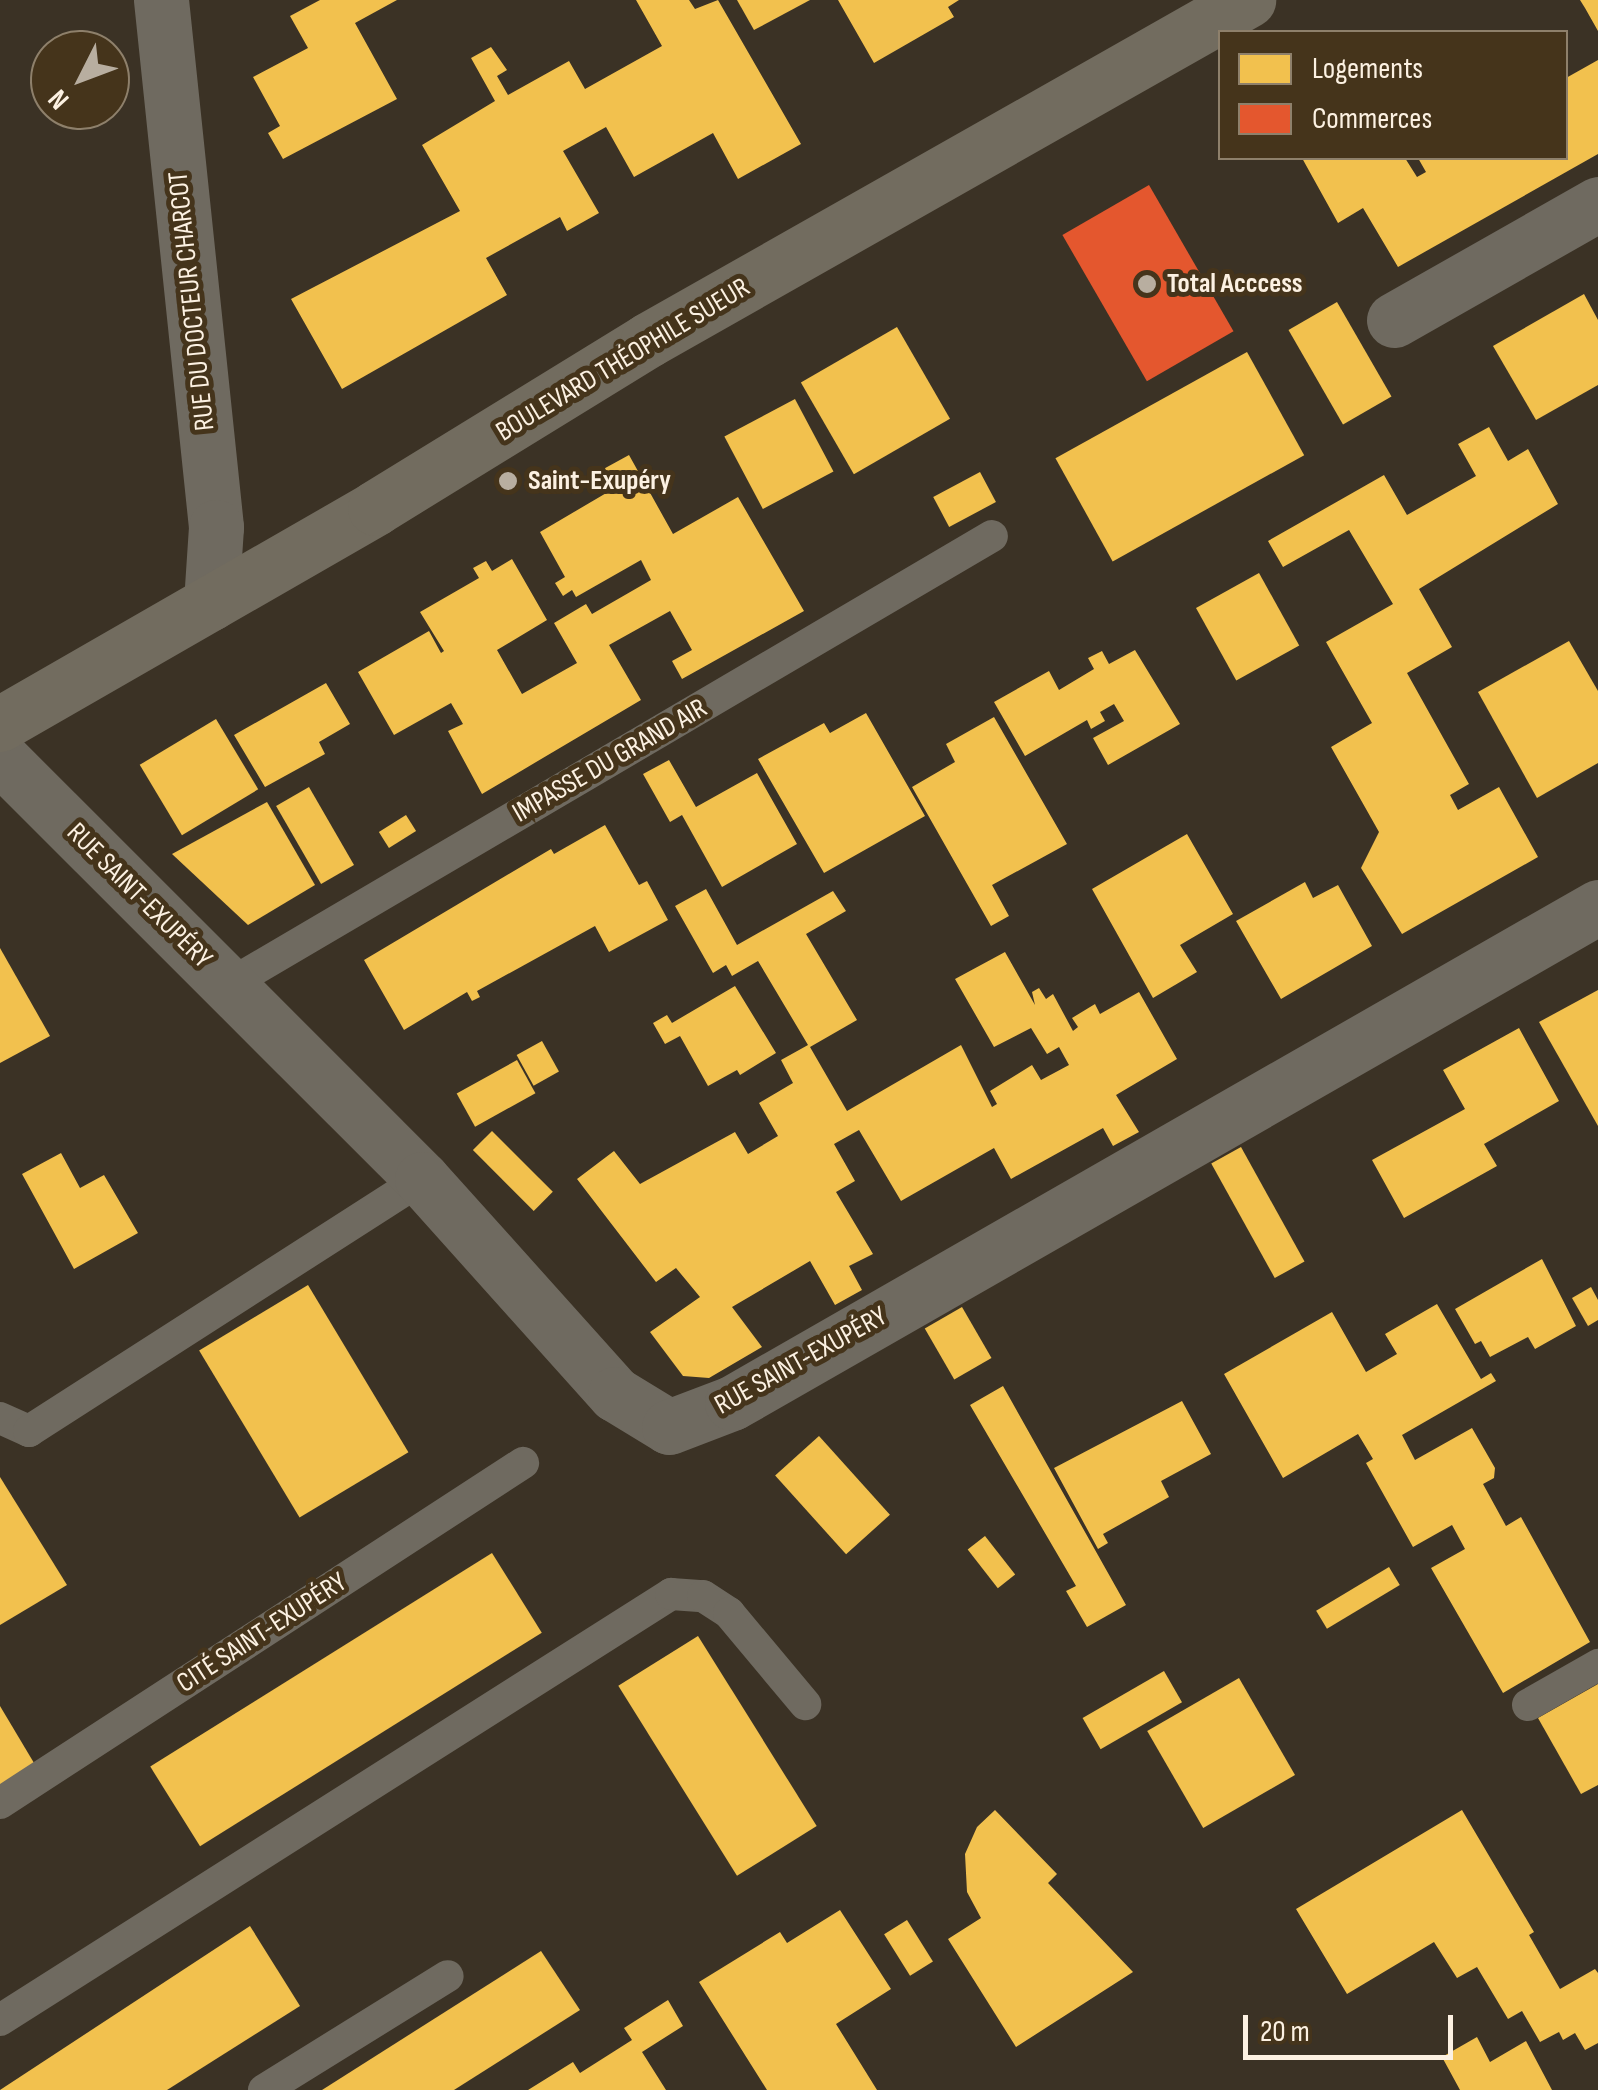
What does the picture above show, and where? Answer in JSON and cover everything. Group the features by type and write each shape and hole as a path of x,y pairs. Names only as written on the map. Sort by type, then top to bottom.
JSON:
{"main road":[{"name":"BOULEVARD THÉOPHILE SUEUR","path":"0,724 211,603 648,340 1248,0"}],"street":[{"name":"RUE DU DOCTEUR CHARCOT","path":"161,0 216,527 211,603"},
{"path":"1394,320 1598,204"},
{"name":"RUE SAINT-EXUPÉRY","path":"0,757 422,1179 615,1394 669,1427 732,1403 1598,907"}],"lane":[{"name":"IMPASSE DU GRAND AIR","path":"228,985 992,536"},
{"path":"0,1418 29,1431 422,1179"},
{"name":"CITÉ SAINT-EXUPÉRY","path":"0,1803 523,1463"},
{"path":"0,2020 671,1594 703,1596 729,1613 805,1704"},
{"path":"1528,1705 1598,1664"},
{"path":"264,2090 448,1976"}],"building: Logements":[{"path":"320,0 397,0 355,23 397,99 283,159 268,133 280,126 253,77 308,48 290,16"},
{"path":"636,0 689,0 695,9 718,0 801,144 738,179 713,133 634,177 606,127 563,151 599,213 567,231 560,217 486,258 507,295 342,389 291,299 460,211 422,145 495,101 471,58 491,47 507,70 497,76 508,95 569,61 585,89 662,46"},
{"path":"737,0 810,0 754,30"},
{"path":"838,0 959,0 948,7 954,17 874,63"},
{"path":"1580,0 1598,0 1598,31 1585,8"},
{"path":"1598,60 1598,154 1398,267 1363,208 1338,223 1303,160 1406,160 1417,177 1426,172 1419,160 1568,160 1568,77"},
{"path":"1584,294 1598,320 1598,385 1536,420 1493,346"},
{"path":"1337,302 1392,396 1343,424 1289,330"},
{"path":"897,327 950,419 854,474 801,382"},
{"path":"1247,352 1304,455 1113,561 1055,458"},
{"path":"795,399 833,471 763,509 724,437"},
{"path":"1489,427 1508,461 1528,449 1558,504 1419,589 1452,647 1407,673 1469,784 1450,795 1458,810 1499,787 1538,857 1402,934 1361,868 1379,832 1331,747 1372,723 1326,642 1393,604 1349,530 1283,567 1268,541 1384,475 1407,515 1476,476 1458,444"},
{"path":"629,455 673,534 738,497 804,611 682,679 672,661 692,650 670,611 609,645 641,700 482,794 448,731 463,724 451,703 394,735 358,672 429,631 441,653 444,651 420,612 479,578 473,568 486,561 492,571 512,559 547,620 497,650 522,694 577,663 554,623 586,604 592,614 651,580 641,560 576,597 572,590 563,596 555,583 565,577 540,532 608,492 598,472"},
{"path":"980,472 996,502 949,527 933,497"},
{"path":"1259,573 1299,646 1236,680 1196,608"},
{"path":"1569,641 1598,691 1598,763 1537,798 1478,692"},
{"path":"1135,650 1180,724 1108,765 1093,738 1124,721 1114,704 1100,712 1105,721 1091,729 1087,720 1025,756 994,702 1049,671 1059,690 1094,669 1088,658 1102,651 1109,664"},
{"path":"326,683 350,724 319,742 325,754 265,787 234,735"},
{"path":"866,713 925,816 824,873 758,759 824,723 830,733"},
{"path":"994,717 1067,844 992,885 1009,916 991,926 912,787 955,762 946,744"},
{"path":"216,719 258,789 182,835 140,765"},
{"path":"669,760 696,807 757,773 797,844 722,887 682,815 670,822 643,774"},
{"path":"309,787 354,865 321,884 276,806"},
{"path":"267,802 315,885 248,925 172,854"},
{"path":"406,815 416,831 389,848 379,832"},
{"path":"605,825 639,885 647,881 668,920 609,952 595,926 477,991 480,997 472,1001 467,992 404,1030 364,960 551,849 554,854"},
{"path":"1187,834 1233,914 1180,945 1197,972 1153,998 1092,889"},
{"path":"1305,882 1313,898 1338,885 1372,946 1281,999 1236,921"},
{"path":"706,889 737,945 833,891 846,911 806,934 857,1020 810,1047 847,1111 961,1045 992,1107 997,1104 990,1091 1032,1065 1041,1080 1069,1065 1059,1047 1047,1054 1031,1028 994,1047 955,979 1005,952 1035,1005 1032,992 1039,988 1046,999 1053,994 1073,1031 1078,1027 1072,1018 1095,1004 1100,1014 1139,992 1177,1059 1116,1095 1139,1132 1113,1146 1103,1128 1011,1179 994,1148 901,1201 859,1130 834,1144 855,1181 836,1192 873,1254 849,1266 862,1290 835,1305 810,1261 732,1307 762,1347 709,1378 683,1376 650,1332 700,1297 676,1268 656,1282 577,1179 614,1151 640,1184 735,1132 748,1154 778,1136 759,1103 793,1083 781,1060 808,1045 758,961 732,976 726,965 713,973 675,906"},
{"path":"0,948 50,1036 0,1063"},
{"path":"735,986 776,1053 740,1075 737,1070 708,1086 680,1036 665,1044 653,1023 667,1015 672,1023"},
{"path":"1598,990 1598,1126 1539,1022"},
{"path":"1519,1028 1559,1101 1484,1144 1497,1166 1404,1218 1372,1160 1465,1109 1443,1070"},
{"path":"542,1041 559,1072 534,1086 517,1055"},
{"path":"517,1060 535,1093 475,1127 457,1093"},
{"path":"492,1131 553,1192 534,1211 473,1150"},
{"path":"1241,1147 1305,1262 1275,1278 1211,1163"},
{"path":"61,1153 80,1188 104,1175 138,1233 74,1269 22,1174"},
{"path":"1542,1259 1576,1326 1535,1349 1528,1337 1490,1357 1481,1341 1475,1344 1455,1309"},
{"path":"308,1285 408,1452 300,1518 199,1350"},
{"path":"1591,1287 1598,1300 1598,1320 1588,1326 1572,1298"},
{"path":"1437,1304 1481,1379 1491,1373 1496,1381 1402,1435 1415,1460 1472,1428 1495,1468 1494,1478 1483,1484 1506,1526 1521,1517 1590,1642 1503,1693 1431,1568 1465,1549 1452,1525 1413,1547 1366,1463 1373,1459 1358,1434 1283,1478 1224,1374 1332,1312 1366,1372 1397,1354 1385,1334"},
{"path":"962,1307 991,1358 954,1380 925,1328"},
{"path":"1003,1386 1126,1605 1087,1627 1066,1591 1076,1586 970,1405"},
{"path":"1182,1401 1211,1454 1161,1481 1169,1497 1103,1534 1108,1543 1098,1549 1054,1468"},
{"path":"819,1436 890,1515 846,1554 775,1475"},
{"path":"0,1477 67,1585 0,1625"},
{"path":"985,1536 1015,1575 998,1588 968,1550"},
{"path":"492,1553 542,1633 200,1846 150,1767"},
{"path":"1389,1567 1400,1585 1327,1629 1316,1611"},
{"path":"698,1636 817,1826 737,1876 618,1686"},
{"path":"1164,1671 1182,1702 1101,1749 1083,1718"},
{"path":"1239,1678 1295,1775 1203,1828 1147,1731"},
{"path":"1598,1684 1598,1785 1581,1794 1538,1718"},
{"path":"0,1706 37,1768 0,1792"},
{"path":"995,1810 1057,1874 1048,1883 1133,1972 1016,2047 948,1939 981,1918 967,1892 965,1854 977,1827"},
{"path":"1462,1810 1534,1932 1529,1935 1560,1989 1595,1969 1598,1973 1598,2043 1585,2050 1575,2033 1563,2040 1559,2032 1540,2042 1522,2011 1508,2019 1477,1967 1457,1978 1434,1942 1347,1994 1296,1909"},
{"path":"840,1910 891,1989 836,2024 877,2090 767,2090 699,1982 780,1932 787,1943"},
{"path":"907,1920 933,1962 910,1976 884,1934"},
{"path":"250,1926 300,2006 167,2090 0,2090"},
{"path":"541,1951 580,2010 454,2090 322,2090"},
{"path":"668,2000 683,2026 642,2052 666,2090 528,2090 573,2062 580,2073 632,2040 624,2028"},
{"path":"1477,2037 1490,2062 1526,2041 1552,2090 1460,2090 1442,2057"}],"building: Commerces":[{"name":"Total Acccess","path":"1149,185 1234,331 1147,381 1062,235"}],"place":[{"name":"Total Acccess","path":"1147,284"},
{"name":"Saint-Exupéry","path":"508,481"}]}
